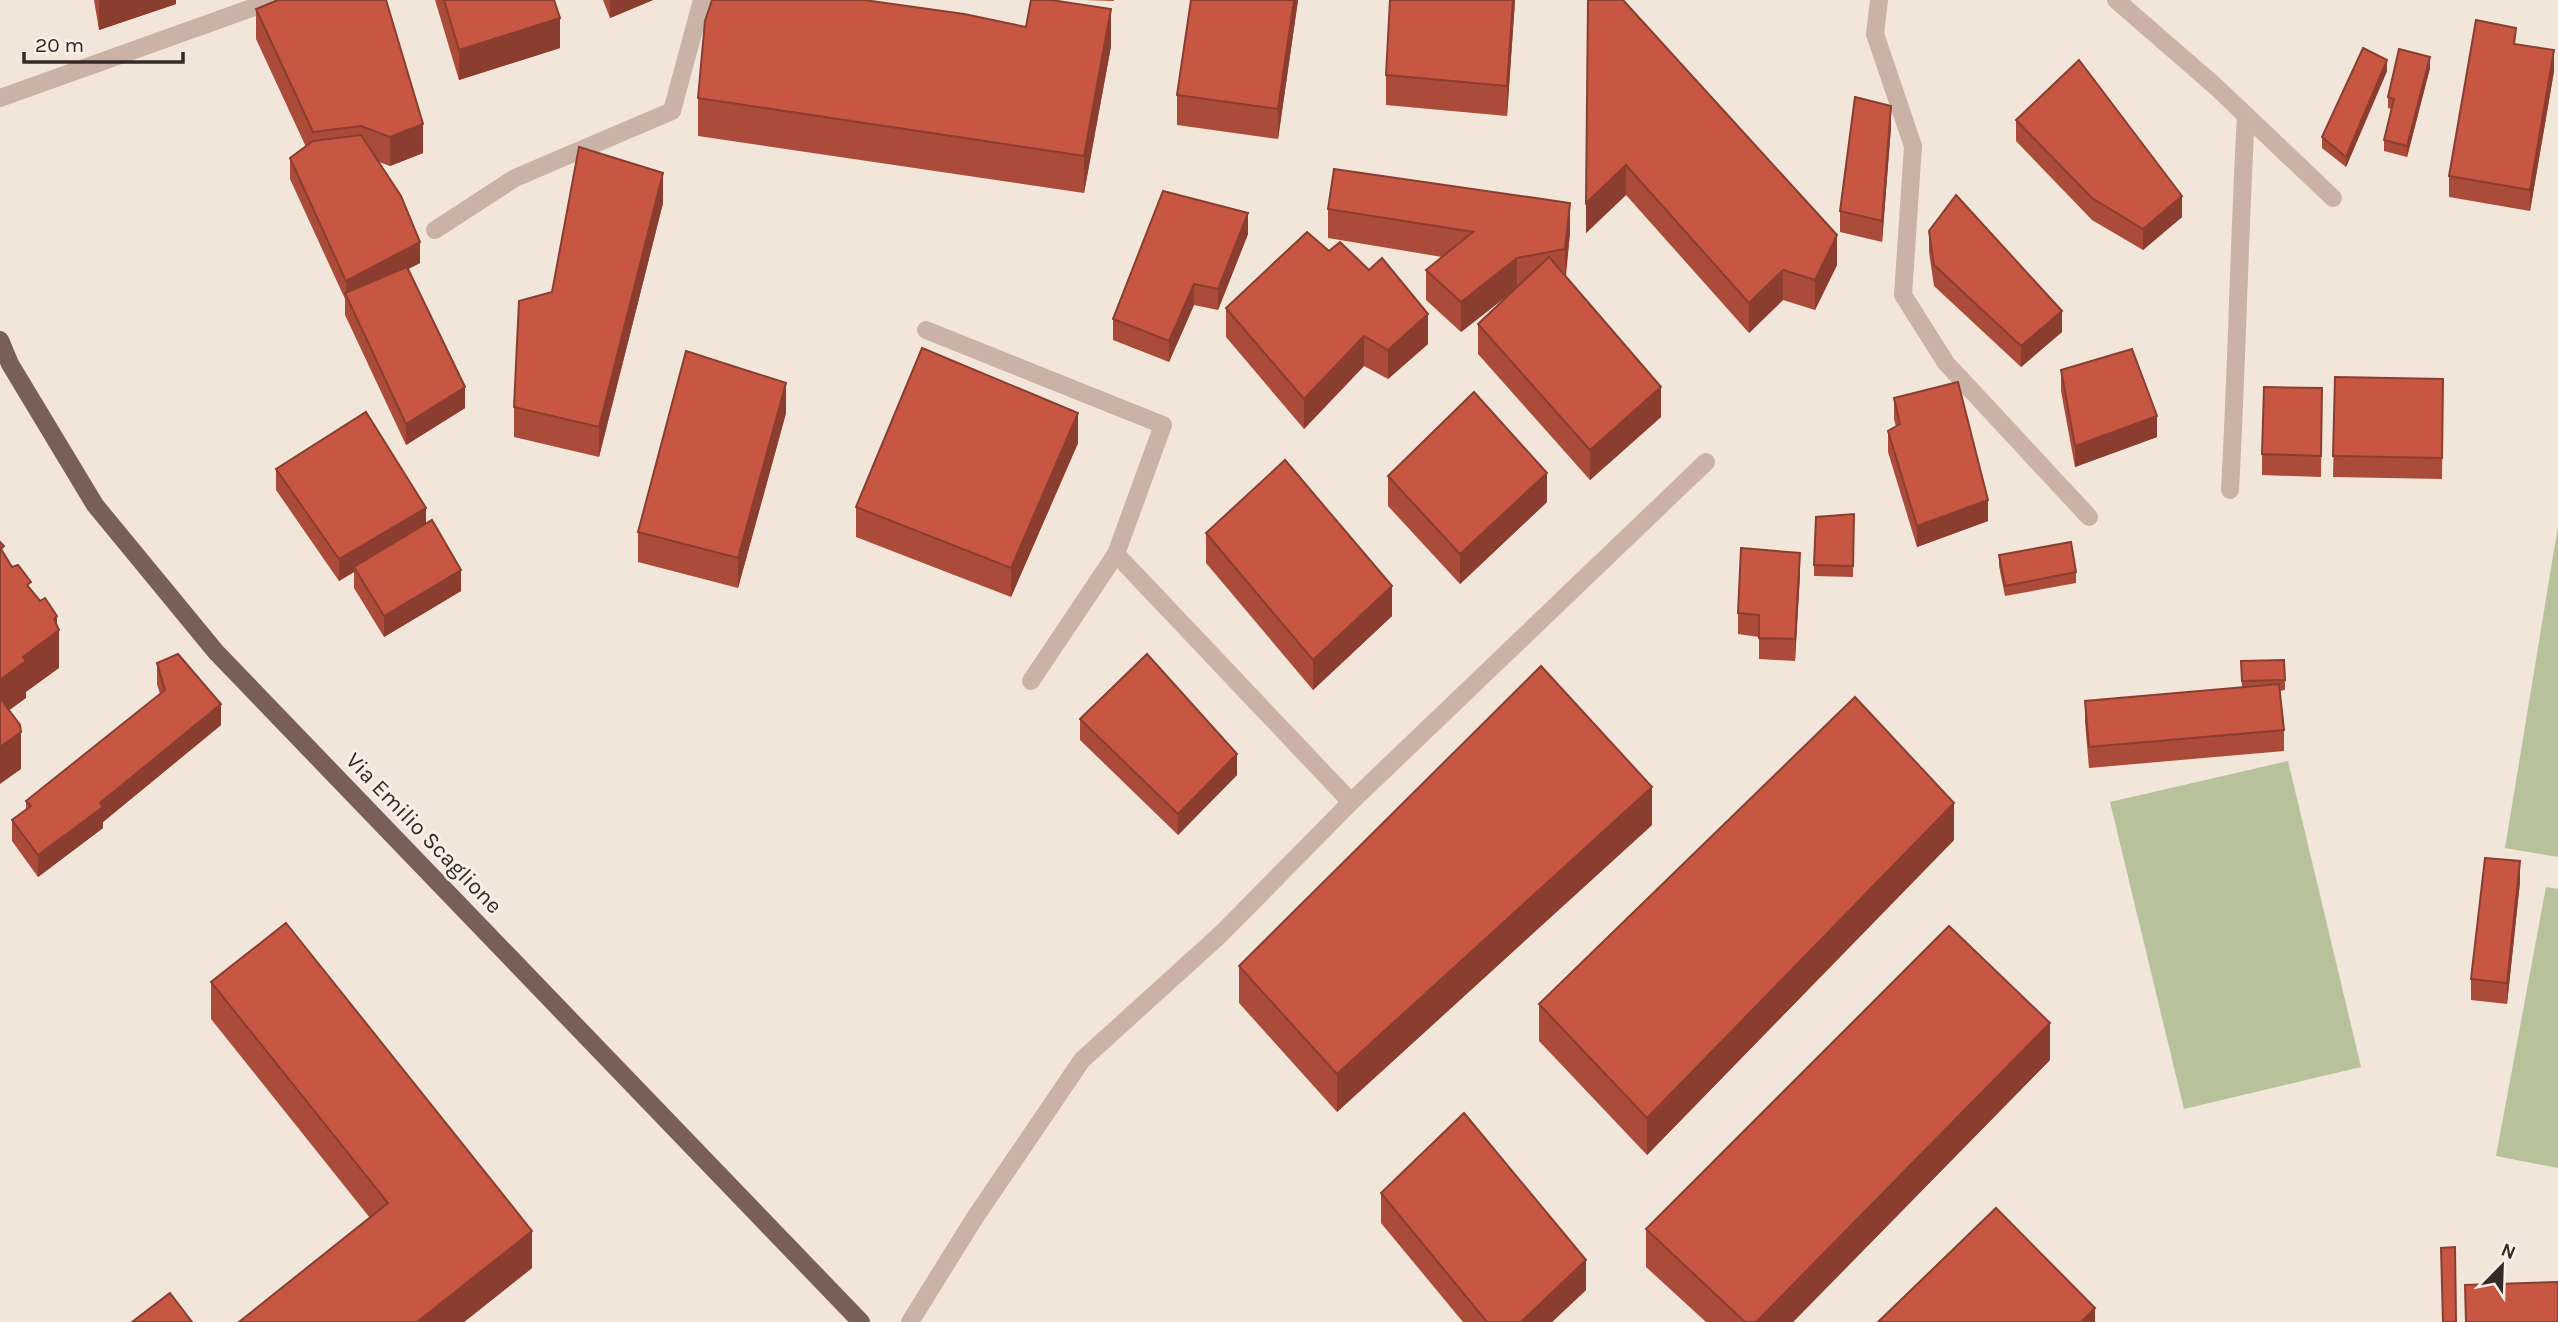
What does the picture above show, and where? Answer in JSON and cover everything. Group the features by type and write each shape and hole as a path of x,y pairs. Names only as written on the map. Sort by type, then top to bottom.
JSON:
{"main road":[{"name":"Via Emilio Scaglione","path":"0,340 10,363 95,505 216,652 861,1322"}],"street":[{"path":"0,98 274,0"},
{"path":"435,230 515,178 671,111 702,0"},
{"path":"1879,0 1875,34 1913,146 1903,295 1945,363 2089,517"},
{"path":"2116,0 2246,115 2333,198"},
{"path":"2230,490 2246,115"},
{"path":"926,330 1163,425 1116,554 1031,681"},
{"path":"910,1322 974,1219 1082,1060 1221,934 1351,802 1706,462"},
{"path":"1116,554 1351,802"}],"green space":[{"path":"2558,526 2558,857 2505,848"},
{"path":"2288,761 2361,1067 2184,1109 2110,802"},
{"path":"2546,887 2558,889 2558,1168 2496,1156"}],"building":[{"path":"278,0 386,0 423,124 390,137 361,126 313,132 256,9"},
{"path":"444,0 554,0 560,18 459,50"},
{"path":"712,0 864,0 964,14 1026,27 1031,0 1051,0 1111,9 1084,156 698,98 705,21"},
{"path":"1191,0 1294,0 1278,109 1177,95"},
{"path":"1390,0 1513,0 1507,86 1386,75"},
{"path":"1588,0 1623,0 1837,235 1815,280 1783,270 1749,303 1626,165 1586,203"},
{"path":"2476,20 2516,28 2514,44 2554,50 2530,190 2449,176"},
{"path":"2363,48 2387,60 2346,157 2322,137"},
{"path":"2399,49 2430,57 2407,146 2384,140 2394,99 2388,97"},
{"path":"2079,60 2182,196 2143,229 2092,198 2016,120"},
{"path":"1855,97 1891,106 1882,221 1840,211"},
{"path":"361,135 401,196 420,242 346,281 290,158 313,141"},
{"path":"579,147 663,173 599,427 514,407 519,301 552,292"},
{"path":"1334,169 1570,203 1565,249 1517,258 1461,302 1426,270 1473,232 1328,209"},
{"path":"1163,191 1248,213 1218,289 1194,284 1169,341 1113,319"},
{"path":"1956,195 2062,311 2021,346 1934,265 1929,231"},
{"path":"1307,232 1329,251 1340,242 1369,270 1382,258 1428,314 1388,350 1364,336 1304,399 1226,308"},
{"path":"1549,257 1661,387 1590,450 1478,324"},
{"path":"407,267 465,387 406,424 345,293"},
{"path":"922,348 1078,413 1011,568 856,507"},
{"path":"2132,349 2157,416 2075,446 2061,370"},
{"path":"686,351 786,383 738,558 638,532"},
{"path":"2335,377 2443,379 2442,458 2333,456"},
{"path":"1958,382 1988,500 1917,526 1888,431 1900,424 1894,398"},
{"path":"2264,387 2322,388 2321,456 2262,454"},
{"path":"1474,392 1547,473 1460,554 1388,476"},
{"path":"366,412 426,508 339,559 276,469"},
{"path":"1285,460 1392,586 1313,660 1206,533"},
{"path":"1854,514 1853,566 1814,565 1816,517"},
{"path":"432,520 461,570 384,616 354,567"},
{"path":"0,542 4,546 1,549 12,567 18,565 31,582 27,585 40,601 45,598 57,616 54,619 59,630 23,657 26,661 0,680"},
{"path":"2071,542 2076,572 2005,586 1999,555"},
{"path":"1741,548 1800,553 1795,639 1759,638 1759,615 1738,613"},
{"path":"178,654 221,704 100,803 103,807 38,855 12,820 31,806 26,801 165,690 157,663"},
{"path":"1147,654 1237,754 1178,814 1080,719"},
{"path":"2284,660 2285,680 2242,681 2241,661"},
{"path":"1541,666 1652,787 1337,1074 1239,966"},
{"path":"2279,684 2284,730 2089,747 2085,701"},
{"path":"1855,697 1954,803 1647,1118 1539,1004"},
{"path":"0,698 20,725 21,732 0,747"},
{"path":"2485,858 2520,861 2507,983 2471,979"},
{"path":"286,923 532,1231 417,1322 239,1322 388,1203 211,982"},
{"path":"1949,926 2050,1023 1756,1322 1745,1322 1646,1229"},
{"path":"1464,1113 1586,1260 1521,1322 1487,1322 1381,1193"},
{"path":"1996,1208 2095,1308 2081,1322 1878,1322"},
{"path":"2455,1247 2456,1322 2443,1322 2441,1248"},
{"path":"2558,1282 2558,1322 2466,1322 2465,1285"},
{"path":"170,1293 192,1322 132,1322"}]}
